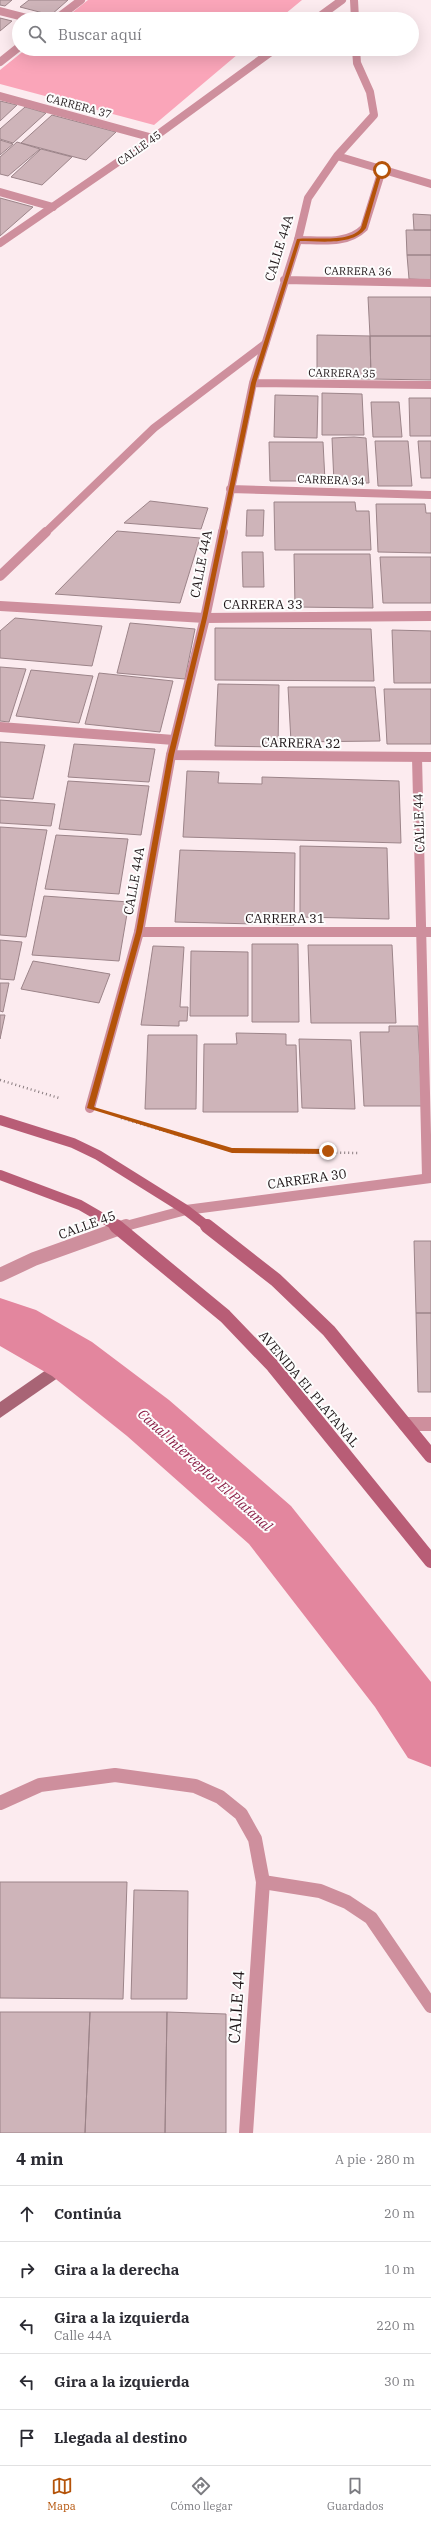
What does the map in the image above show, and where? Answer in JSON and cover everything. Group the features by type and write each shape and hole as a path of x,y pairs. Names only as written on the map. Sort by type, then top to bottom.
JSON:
{"main road":[{"path":"0,1120 79,1146 98,1155 186,1210 276,1280 329,1331 431,1456"},
{"name":"AVENIDA EL PLATANAL","path":"0,1175 80,1204 119,1228 225,1316 273,1366 431,1561"}],"street":[{"path":"65,12 81,0"},
{"path":"326,12 342,0"},
{"path":"354,0 355,12"},
{"path":"0,11 12,14"},
{"path":"0,62 12,53"},
{"name":"CALLE 45","path":"0,243 153,138 265,56"},
{"name":"CALLE 44A","path":"90,1108 139,932 174,740 204,618 253,383 284,280 298,240 308,198 337,156 374,115 370,92 357,63 356,56"},
{"name":"CARRERA 37","path":"0,96 153,138"},
{"path":"337,156 431,184"},
{"path":"298,240 348,238 359,235 364,228 382,170"},
{"path":"0,192 53,207"},
{"name":"CARRERA 36","path":"284,280 431,283"},
{"path":"0,576 154,428 265,344"},
{"name":"CARRERA 35","path":"253,383 431,385"},
{"name":"CARRERA 34","path":"230,489 431,495"},
{"name":"CARRERA 33","path":"0,606 204,618 431,616"},
{"path":"0,727 174,740"},
{"name":"CARRERA 32","path":"171,755 431,757"},
{"name":"CALLE 44","path":"417,757 426,931 429,1177"},
{"name":"CARRERA 31","path":"139,932 426,931"},
{"name":"CARRERA 30","path":"186,1210 429,1177"},
{"name":"CALLE 45","path":"0,1276 34,1259 119,1228 186,1210"},
{"path":"405,1424 431,1424"},
{"name":"CALLE 44","path":"0,1804 40,1785 115,1775 195,1786 220,1797 241,1814 255,1839 263,1882 246,2133"},
{"path":"263,1882 320,1891 347,1902 371,1918 431,2006"}],"path":[{"path":"0,1080 232,1151 366,1153"}],"shaded area":[{"path":"88,0 302,0 287,12 73,12"},
{"path":"17,56 236,56 154,125 0,84 0,70"}],"building":[{"path":"0,0 12,0 5,6 0,5"},
{"path":"29,0 68,0 54,12 39,12 20,7"},
{"path":"0,18 12,21 0,31"},
{"path":"0,101 17,105 0,121"},
{"path":"25,107 46,113 13,143 0,139 0,129"},
{"path":"52,115 116,132 86,160 21,143"},
{"path":"0,140 13,144 0,155"},
{"path":"17,142 40,149 8,176 0,174 0,157"},
{"path":"41,149 72,157 42,185 11,177"},
{"path":"0,198 33,207 0,236"},
{"path":"413,214 431,215 431,230 414,230"},
{"path":"406,230 431,230 431,255 407,255"},
{"path":"407,255 431,255 431,280 409,279"},
{"path":"368,297 431,297 431,336 370,336"},
{"path":"317,335 370,336 371,379 317,378"},
{"path":"370,336 431,336 431,380 371,379"},
{"path":"322,393 362,394 364,435 322,435"},
{"path":"275,395 318,396 317,438 274,437"},
{"path":"409,398 431,398 431,436 410,436"},
{"path":"371,402 399,402 402,437 373,437"},
{"path":"332,438 366,438 369,483 334,483"},
{"path":"375,441 408,441 412,486 378,486"},
{"path":"418,441 431,441 431,478 421,478"},
{"path":"269,442 323,442 325,481 270,481"},
{"path":"150,501 208,508 201,529 124,523"},
{"path":"274,502 355,502 356,511 369,511 371,550 275,550"},
{"path":"376,504 425,504 426,513 431,513 431,553 378,552"},
{"path":"247,510 264,510 263,536 246,536"},
{"path":"117,531 200,538 180,603 55,594"},
{"path":"242,552 263,552 264,587 243,587"},
{"path":"294,554 370,554 373,608 295,607"},
{"path":"380,557 431,557 431,603 383,603"},
{"path":"15,618 102,626 92,666 0,658 0,631"},
{"path":"130,623 195,629 185,679 117,673"},
{"path":"215,628 371,629 374,681 215,680"},
{"path":"392,630 431,631 431,683 394,683"},
{"path":"0,667 26,669 9,722 0,721"},
{"path":"31,670 93,676 79,723 16,716"},
{"path":"99,673 173,681 160,732 85,724"},
{"path":"218,684 279,685 278,747 215,746"},
{"path":"288,687 375,687 380,741 291,742"},
{"path":"384,689 431,689 431,744 387,744"},
{"path":"0,742 45,745 33,799 0,797"},
{"path":"74,744 155,749 149,782 68,777"},
{"path":"187,771 219,772 218,783 262,784 262,777 399,781 401,843 183,837"},
{"path":"68,781 149,786 141,835 59,829"},
{"path":"0,800 55,804 51,826 0,823"},
{"path":"0,827 47,830 26,937 0,935"},
{"path":"56,835 128,839 119,894 45,889"},
{"path":"300,846 387,848 389,919 300,917"},
{"path":"180,850 295,853 294,925 175,922"},
{"path":"44,896 129,902 119,961 32,955"},
{"path":"0,940 22,942 14,980 0,979"},
{"path":"252,944 298,944 299,1022 252,1022"},
{"path":"308,945 392,945 396,1023 311,1023"},
{"path":"153,946 184,947 180,1007 188,1007 187,1021 179,1021 179,1026 141,1025"},
{"path":"191,951 248,952 248,1016 190,1016"},
{"path":"33,961 110,974 99,1003 21,989"},
{"path":"0,983 9,983 3,1012 0,1011"},
{"path":"0,1015 5,1015 0,1039"},
{"path":"389,1026 418,1026 422,1106 364,1106 360,1032 389,1032"},
{"path":"236,1033 286,1034 286,1045 296,1045 298,1112 203,1112 204,1044 237,1044"},
{"path":"148,1035 197,1035 196,1109 145,1109"},
{"path":"299,1039 351,1040 355,1109 302,1108"},
{"path":"414,1241 431,1241 431,1313 416,1313"},
{"path":"416,1313 431,1313 431,1392 418,1392"},
{"path":"0,1882 127,1882 123,1999 0,1998"},
{"path":"134,1890 188,1891 187,1999 131,1999"},
{"path":"0,2012 90,2012 85,2133 0,2133"},
{"path":"90,2012 167,2012 165,2133 85,2133"},
{"path":"167,2012 226,2014 226,2133 165,2133"}],"waterway":[{"name":"Canal Interceptor El Platanal","path":"0,1321 16,1327 72,1359 148,1418 270,1525 397,1686 431,1737"},
{"path":"0,1411 72,1359"}],"route":[{"path":"328,1151 232,1151 90,1108 118,1014 139,932 174,740 204,618 253,383 284,280 298,240 348,238 359,235 364,228 382,170"}]}
